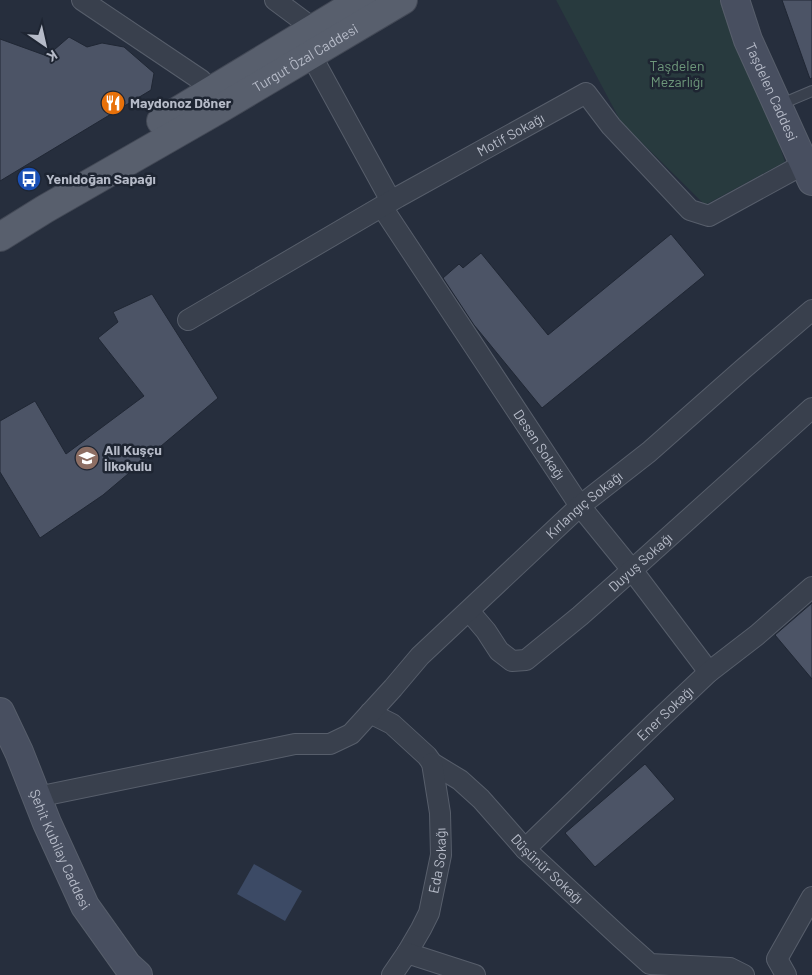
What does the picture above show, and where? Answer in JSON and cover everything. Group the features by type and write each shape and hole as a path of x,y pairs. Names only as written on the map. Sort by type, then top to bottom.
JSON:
{"main road":[{"name":"Turgut Özal Caddesi","path":"0,237 312,42 361,0"},
{"name":"Turgut Özal Caddesi","path":"0,218 210,91 403,0"}],"street":[{"path":"82,0 201,80 210,91"},
{"path":"275,0 312,42"},
{"name":"Taşdelen Caddesi","path":"735,0 748,40 808,172"},
{"name":"Desen Sokağı","path":"312,42 387,204 580,506 632,570 709,672"},
{"name":"Motif Sokağı","path":"188,320 387,204 586,93 611,126 690,210 709,216 808,172"},
{"name":"Kırlangıç Sokağı","path":"37,798 295,744 330,744 351,734 394,688 420,656 580,506 650,452 812,310"},
{"name":"Duyuş Sokağı","path":"469,610 499,651 512,660 526,660 580,616 812,408"},
{"name":"Ener Sokağı","path":"525,850 709,672 757,635 812,587"},
{"name":"Şehit Kubilay Caddesi","path":"0,712 85,906 127,965 138,975"},
{"name":"Düşünür Sokağı","path":"370,713 392,724 427,756 432,763 460,780 481,799 525,850 650,964 730,968 744,975"},
{"name":"Eda Sokağı","path":"392,975 421,929 428,913 441,855 440,813 432,763"},
{"path":"777,970 812,897"},
{"path":"407,953 475,975"},
{"path":"642,975 660,964"}],"lane":[{"path":"778,105 812,91"}],"green space":[{"name":"Taşdelen Mezarlığı","path":"556,0 728,0 785,162 705,205 621,122"}],"water":[{"path":"254,864 302,891 285,921 237,894"}],"building":[{"path":"782,0 812,0 812,78 810,79"},
{"path":"69,37 87,47 102,43 124,47 154,73 151,90 0,181 0,39 47,56"},
{"path":"671,234 705,275 542,408 474,325 443,278 459,264 463,268 481,253 548,335"},
{"path":"152,294 218,398 103,495 40,538 0,472 0,421 35,401 66,454 144,396 98,338 118,322 113,312"},
{"path":"812,603 812,679 775,635"},
{"path":"645,764 675,799 595,867 565,833"}],"place":[{"name":"Maydonoz Döner","path":"113,103"},
{"name":"Yenidoğan Sapağı","path":"29,179"},
{"name":"Ali Kuşçu İlkokulu","path":"87,458"}]}
